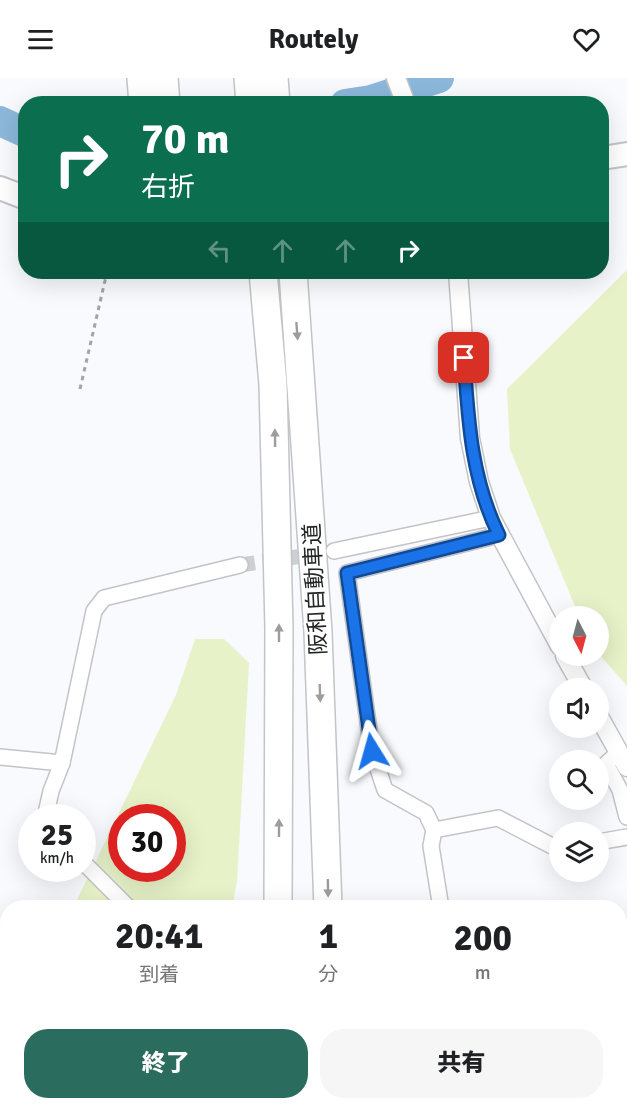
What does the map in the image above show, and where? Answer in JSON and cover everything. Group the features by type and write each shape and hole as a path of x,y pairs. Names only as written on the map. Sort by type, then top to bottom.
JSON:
{"highway":[{"path":"141,78 142,96"},
{"path":"164,78 165,96"},
{"path":"248,78 249,96"},
{"path":"274,78 275,96"},
{"name":"阪和自動車道","path":"263,279 273,384 279,628 278,900"},
{"name":"阪和自動車道","path":"293,279 318,632 328,900"}],"main road":[{"path":"609,157 627,154"},
{"path":"0,188 18,195"}],"street":[{"path":"396,78 403,96"},
{"path":"459,279 470,438 479,482 495,526 549,626"},
{"path":"334,551 495,526"},
{"path":"440,900 431,846 434,830 426,813 385,790 372,751 347,573 495,526"},
{"path":"48,804 62,763 94,611 104,598 240,565"},
{"path":"609,734 623,759 606,764 620,790 627,817"},
{"path":"0,757 62,763"},
{"path":"434,830 498,818 549,844"},
{"path":"609,840 627,837"},
{"path":"96,875 121,900"}],"path":[{"path":"80,388 106,279"}],"green space":[{"path":"627,270 627,686 609,665 609,606 575,606 510,449 507,389"},
{"path":"195,639 224,639 249,663 237,882 233,900 77,900 86,882 96,882 96,861 108,836 108,882 186,882 186,804 123,804 176,695"}],"waterway":[{"path":"383,96 439,78"},
{"path":"0,121 18,129"}],"tunnel":[{"path":"240,565 317,554"}],"route":[{"path":"372,751 347,573 499,535 490,518 479,482 470,438 464,358"}]}
